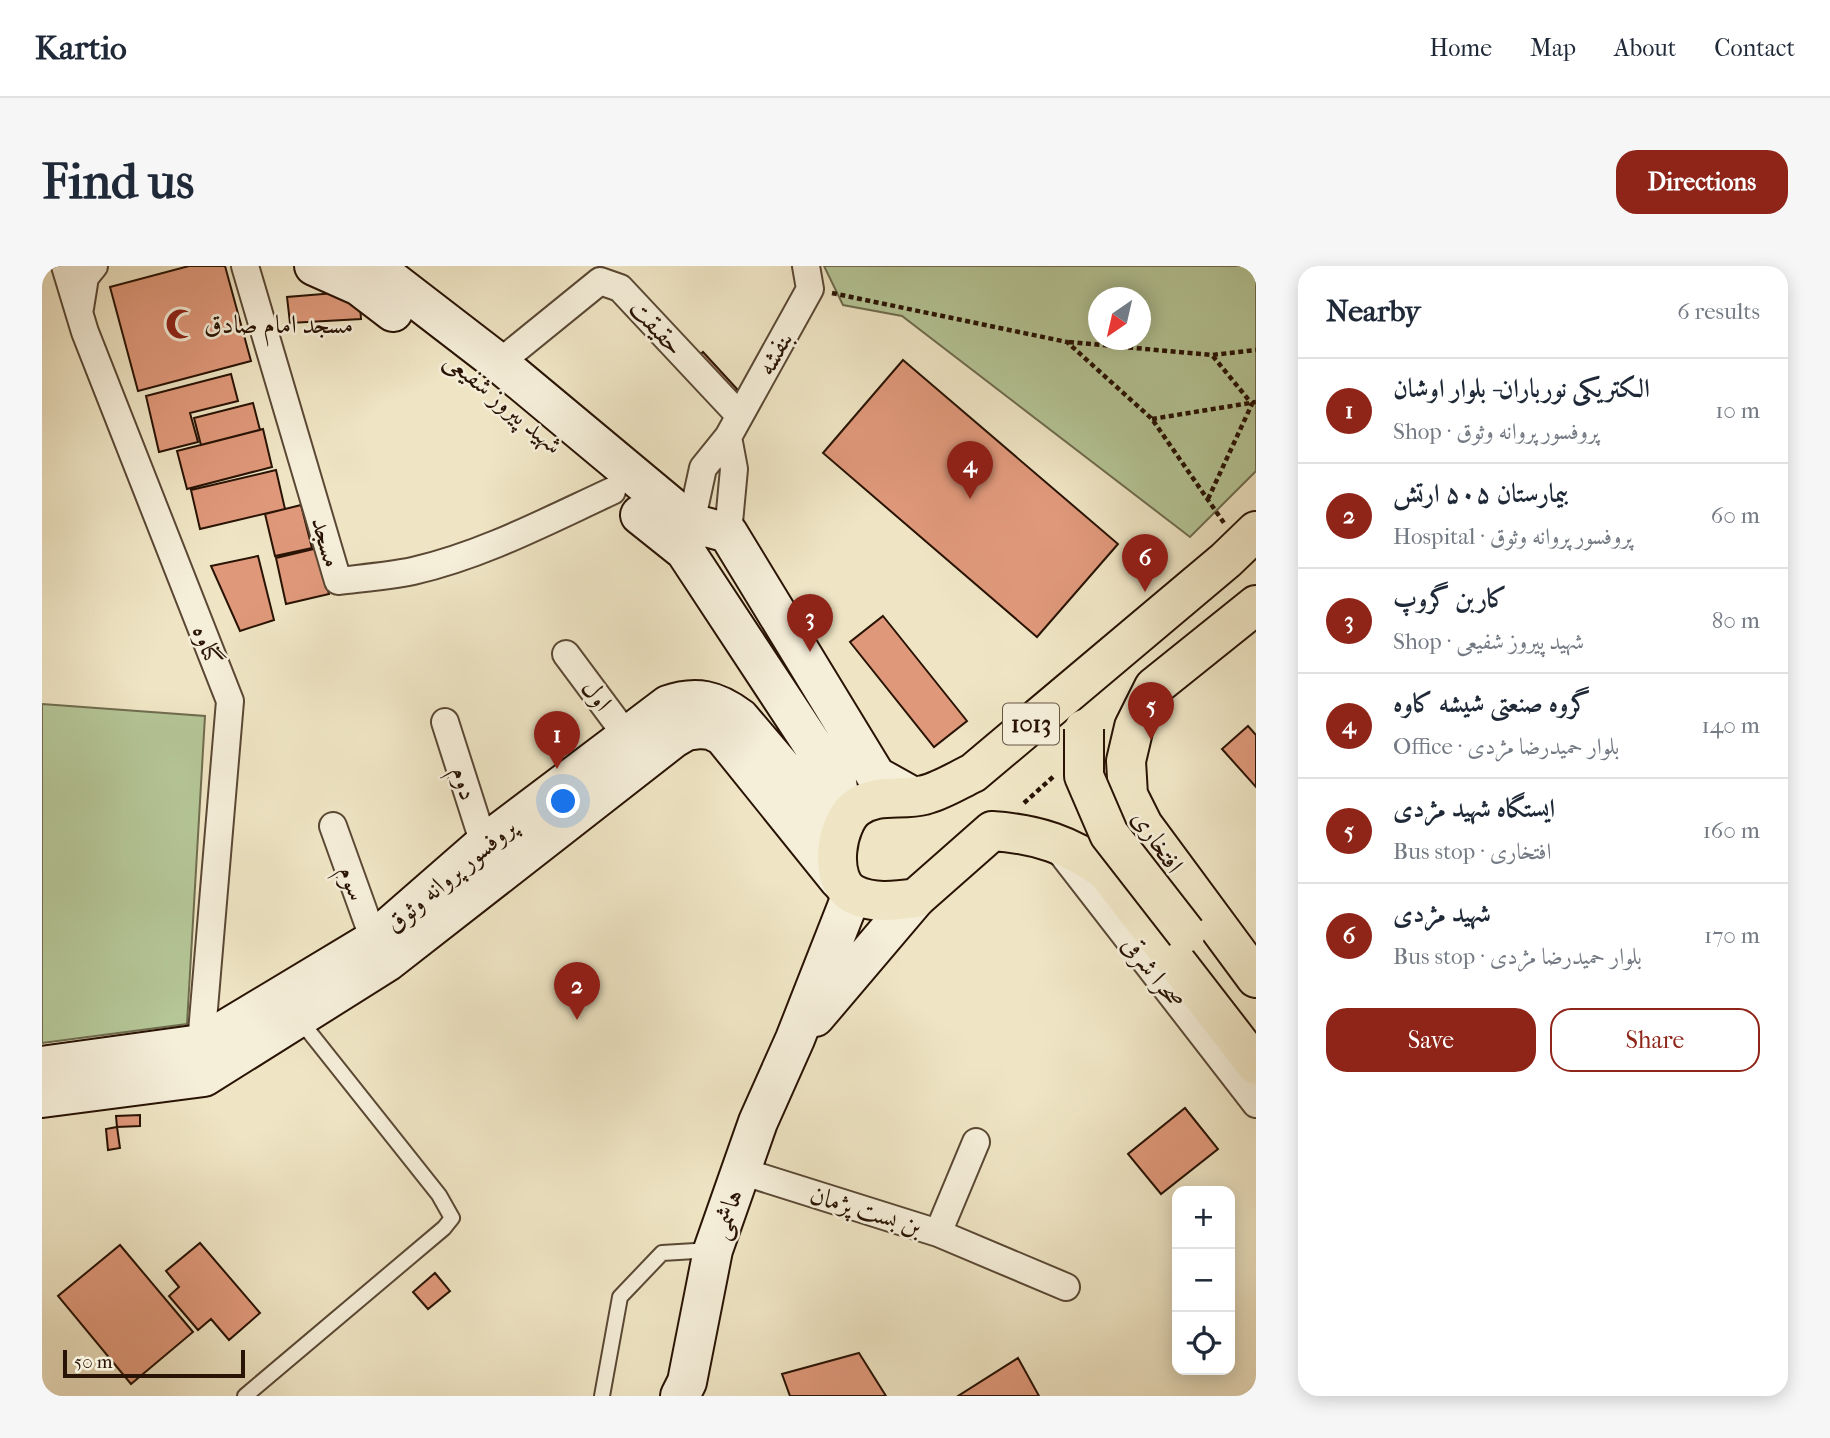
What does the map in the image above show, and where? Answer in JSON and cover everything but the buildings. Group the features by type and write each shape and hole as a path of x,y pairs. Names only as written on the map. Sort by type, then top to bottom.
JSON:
{"main road":[{"name":"شهید پیروز شفیعی","path":"344,268 489,372 688,537 837,782 844,824"},
{"name":"شهید پیروز شفیعی","path":"489,372 611,491 688,537 728,533"},
{"path":"728,533 876,776 912,796"},
{"name":"1013","path":"844,824 855,808 872,799 924,795 973,773 1248,539"},
{"name":"افتخاری","path":"1256,605 1154,687 1134,727 1126,761 1128,795 1143,825 1256,978"},
{"path":"1107,661 1091,701 1084,729 1084,775 1109,834 1186,933 1256,1040"},
{"name":"پروفسور پروانه وثوق","path":"42,1098 195,1067 380,951 493,857 627,736 668,705 694,699 724,706 759,740 820,812 844,824"},
{"path":"759,740 780,740 791,735 789,704"},
{"name":"پروفسور پروانه وثوق","path":"493,857 674,738 686,731 701,729 723,736 846,887"},
{"path":"844,824 839,843 846,887 878,900 916,898 992,831 1024,833 1052,840 1082,853 1106,871 1256,1065"},
{"name":"هاشمی","path":"680,1396 687,1382 713,1250 758,1122 795,1040 846,887"},
{"name":"هاشمی","path":"795,1040 916,898"},
{"name":"پروفسور پروانه وثوق","path":"42,1066 195,1067"}],"street":[{"name":"گناوه","path":"65,266 79,314 230,701 195,1067"},
{"path":"79,314 85,277 94,266"},
{"name":"مسجد","path":"246,266 338,581 412,571 454,559 495,545 611,491"},
{"name":"بنفشه","path":"734,426 808,277"},
{"name":"حقیقت","path":"489,372 600,281 620,288 734,426"},
{"path":"728,533 734,469 734,426"},
{"path":"688,537 703,468 734,426"},
{"name":"اول","path":"566,654 627,736"},
{"name":"دوم","path":"445,722 493,857"},
{"name":"سوم","path":"333,826 380,951"},
{"name":"صحرا شرقی","path":"1052,840 1256,1104"},
{"name":"بن بست پژمان","path":"741,1171 937,1233 976,1142"},
{"path":"937,1233 1066,1287"}],"lane":[{"path":"245,1396 444,1228 452,1218 439,1195 290,1007"},
{"path":"602,1396 620,1297 662,1253 713,1250"}],"path":[{"path":"808,277 1067,342 1213,355 1256,350"},
{"path":"1067,342 1153,419 1208,499 1248,539"},
{"path":"1213,355 1254,403"},
{"path":"1153,419 1254,403"},
{"path":"1208,499 1254,403"}],"green space":[{"path":"824,266 1256,266 1256,471 1190,537 902,316 843,305"},
{"path":"42,704 205,716 187,1024 42,1043"}],"place":[{"name":"مسجد امام صادق","path":"181,324"},
{"name":"گروه صنعتی شیشه کاوه","path":"970,499"},
{"name":"شهید مژدی","path":"1145,592"},
{"name":"کاربن گروپ","path":"810,652"},
{"name":"ایستگاه شهید مژدی","path":"1151,740"},
{"name":"الکتریکی نورباران- بلوار اوشان","path":"557,769"},
{"name":"بیمارستان ۵۰۵ ارتش","path":"577,1020"}]}
